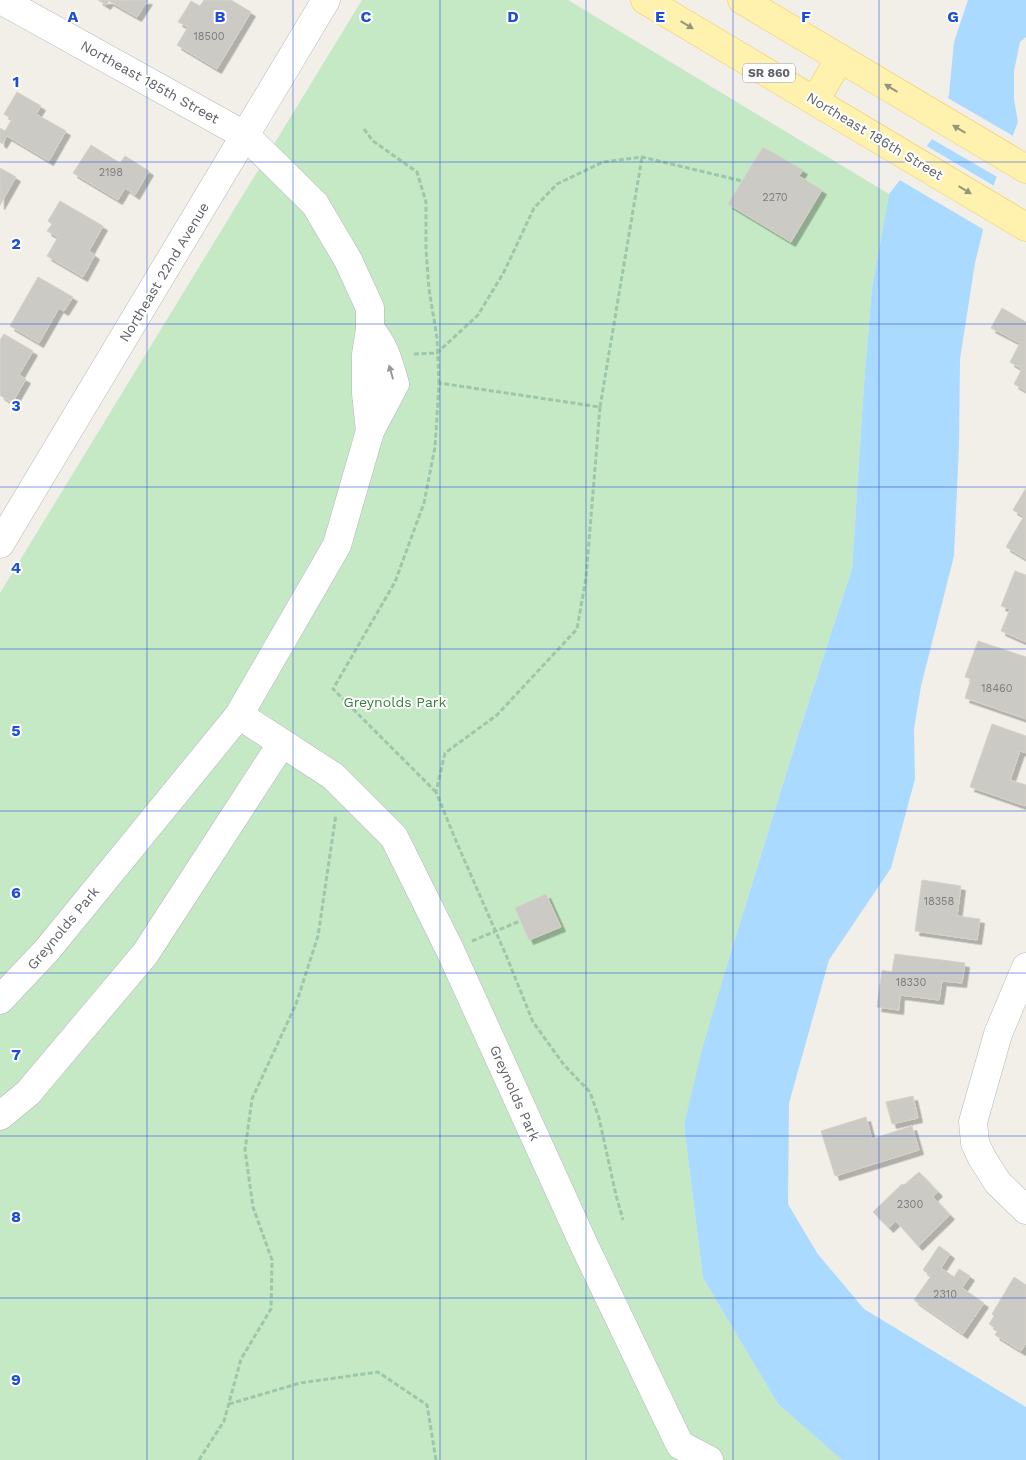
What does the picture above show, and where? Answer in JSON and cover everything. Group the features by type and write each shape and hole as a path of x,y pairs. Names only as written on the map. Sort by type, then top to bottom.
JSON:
{"main road":[{"name":"Northeast 186th Street","path":"645,0 1018,222"},
{"path":"742,0 1021,165"},
{"path":"815,101 840,58"}],"street":[{"name":"Northeast 22nd Avenue","path":"0,544 326,0"},
{"name":"Northeast 185th Street","path":"1,1 246,136"},
{"name":"Greynolds Park","path":"0,1000 47,950 239,715 336,545 370,431 395,384 386,354 379,340 370,329 370,308 348,260 315,204 246,136"},
{"name":"Greynolds Park","path":"239,715 333,776 394,837 450,950 585,1247 680,1445 709,1460"},
{"path":"0,1116 28,1094 145,954 282,743"},
{"path":"1026,967 998,1034 973,1122 975,1143 982,1158 998,1183 1026,1210"}],"path":[{"path":"364,129 373,141 417,172 426,202 428,279 437,338 439,383 435,447 424,503 395,582 332,689 436,792 533,1022 564,1065 590,1092 599,1118 623,1220"},
{"path":"436,792 445,753 498,715 577,629 586,578 600,407 642,157"},
{"path":"412,354 437,353 478,315 504,272 534,208 557,184 603,162 642,157 742,181"},
{"path":"439,383 600,407"},
{"path":"199,1460 224,1420 241,1359 271,1309 272,1260 253,1207 245,1150 252,1099 296,1004 318,936 340,783"},
{"path":"450,950 520,921"},
{"path":"229,1404 300,1382 378,1372 427,1404 436,1460"}],"green space":[{"name":"Greynolds Park","path":"362,0 568,0 889,194 872,288 852,569 727,965 684,1125 703,1278 778,1404 842,1460 0,1460 0,593"}],"water":[{"path":"968,0 1026,0 1026,37 1020,42 1014,71 1014,99 1018,122 995,181 975,263 960,359 959,445 954,556 921,686 914,729 915,779 891,868 829,960 789,1103 788,1204 817,1253 864,1309 1026,1407 1026,1460 842,1460 778,1404 703,1278 684,1125 702,1050 727,965 852,569 872,288 889,194 933,138 949,95 954,42"}],"pier":[{"path":"946,97 1015,137 999,178 930,138"},
{"path":"925,145 996,187 986,231 898,179"}],"building":[{"path":"98,0 148,0 137,17 109,1 106,5"},
{"path":"204,0 231,0 251,12 217,69 177,45 188,27 178,22 191,1 200,6"},
{"path":"17,92 41,106 36,114 66,131 49,161 7,136 2,144 0,142 0,128 5,131 12,119 4,114"},
{"path":"91,145 120,163 125,156 149,171 135,195 125,188 118,200 73,173"},
{"path":"763,147 803,170 799,176 822,190 791,242 728,204"},
{"path":"0,168 16,177 0,205"},
{"path":"60,201 103,226 89,251 95,255 83,277 47,256 58,237 47,231 52,224 48,221"},
{"path":"38,277 73,297 64,311 59,308 39,343 10,326"},
{"path":"1002,308 1026,322 1026,391 1014,384 1022,369 1010,362 1020,343 991,328"},
{"path":"4,334 33,351 19,375 26,379 12,403 0,395 0,340"},
{"path":"1026,488 1026,559 1006,547 1024,516 1013,510"},
{"path":"1015,571 1026,575 1026,642 1001,631 1010,609 1001,606"},
{"path":"978,641 1026,657 1026,719 965,698 971,679 965,677"},
{"path":"992,724 1026,736 1026,753 1020,751 1010,780 1026,785 1025,806 970,787"},
{"path":"922,880 961,886 957,916 980,919 977,940 915,931"},
{"path":"546,894 561,927 529,940 515,908"},
{"path":"895,954 965,963 962,983 942,981 939,1000 900,995 899,1010 877,1007 882,970 892,972"},
{"path":"913,1096 918,1118 892,1124 886,1102"},
{"path":"866,1117 872,1139 912,1126 919,1150 835,1176 821,1131"},
{"path":"919,1172 938,1192 933,1197 950,1215 918,1246 896,1221 889,1228 873,1212 902,1184 904,1185"},
{"path":"939,1246 950,1254 941,1268 954,1277 959,1269 970,1276 962,1288 984,1303 963,1334 914,1300 931,1276 923,1270"},
{"path":"1014,1277 1026,1285 1026,1343 1021,1351 995,1335 998,1330 989,1324 994,1316 992,1314"}]}
